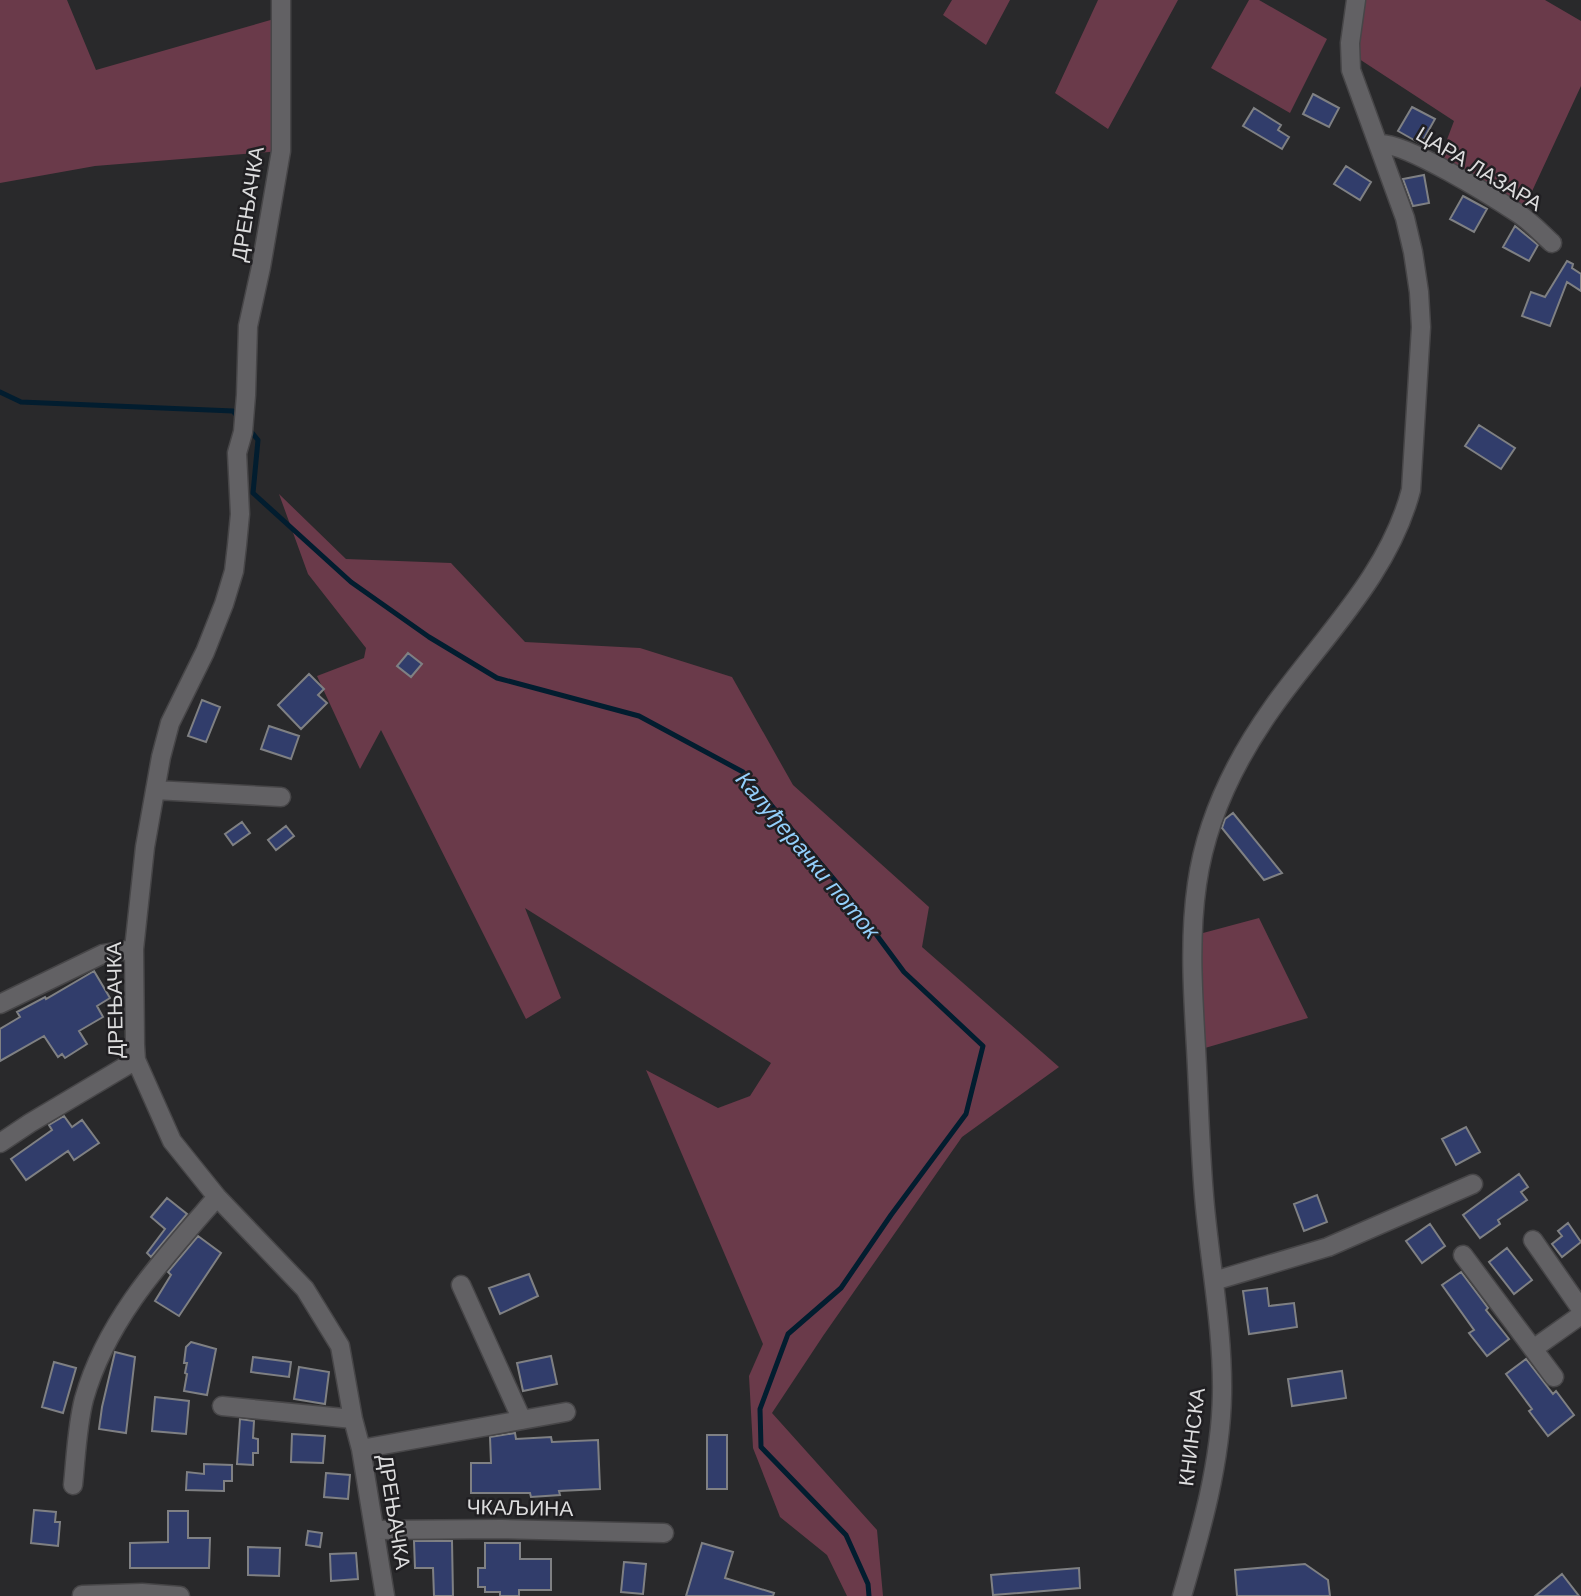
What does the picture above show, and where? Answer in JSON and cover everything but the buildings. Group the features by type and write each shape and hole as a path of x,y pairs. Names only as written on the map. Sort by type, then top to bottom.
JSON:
{"street":[{"name":"ДРЕЊАЧКА","path":"281,0 281,151 248,326 243,432 237,453 240,514 234,570 205,652 170,723 155,790 145,847 134,949 136,1060 172,1142 217,1197 305,1289 340,1346 361,1448 385,1596"},
{"name":"ЦАРА ЛАЗАРА","path":"1214,1281 1201,1144 1192,973 1197,883 1212,825 1232,774 1272,708 1369,580 1402,517 1411,490 1421,327 1417,279 1405,218 1351,70 1350,43 1356,0"},
{"name":"ЦАРА ЛАЗАРА","path":"1379,144 1393,145 1437,166 1521,215 1552,243"},
{"path":"155,790 281,797"},
{"path":"0,1004 103,954 134,949"},
{"path":"0,1143 136,1060"},
{"path":"1214,1281 1328,1247 1473,1184"},
{"path":"73,1485 84,1401 109,1338 147,1279 217,1197"},
{"path":"1533,1240 1581,1309"},
{"path":"1463,1255 1554,1377"},
{"name":"КНИНСКА","path":"1182,1596 1214,1468 1222,1396 1220,1332 1214,1281"},
{"path":"461,1285 522,1420"},
{"path":"1533,1349 1581,1315"},
{"path":"222,1406 353,1419"},
{"path":"361,1448 566,1412"},
{"name":"ЧКАЉИНА","path":"375,1530 502,1529 664,1533"},
{"path":"82,1595 142,1592 180,1596"}],"shaded area":[{"path":"0,0 67,0 96,70 281,17 281,151 95,166 0,183"},
{"path":"952,0 1010,0 986,45 943,15"},
{"path":"1098,0 1178,0 1108,129 1055,93"},
{"path":"1249,0 1259,0 1327,39 1290,113 1211,68"},
{"path":"1357,0 1545,0 1581,21 1581,86 1521,215 1437,166 1454,121 1350,53"},
{"path":"279,494 346,559 451,563 525,642 640,648 732,677 793,785 929,907 922,947 1059,1067 962,1137 772,1413 877,1530 883,1596 847,1596 827,1555 780,1517 753,1448 749,1376 763,1344 646,1070 718,1108 750,1096 771,1063 525,908 561,998 526,1019 381,730 360,769 317,676 364,658 366,648 308,574"},
{"path":"1259,918 1308,1018 1205,1048 1200,963 1203,933"}],"waterway":[{"name":"Калуђерачки поток","path":"0,392 21,402 233,411 239,418"},
{"name":"Калуђерачки поток","path":"248,428 258,440 253,493 351,582 429,637 497,678 639,716 743,772 844,891 904,972 983,1046 966,1114 841,1288 788,1334 760,1409 761,1447 846,1535 868,1584 869,1596"}]}
